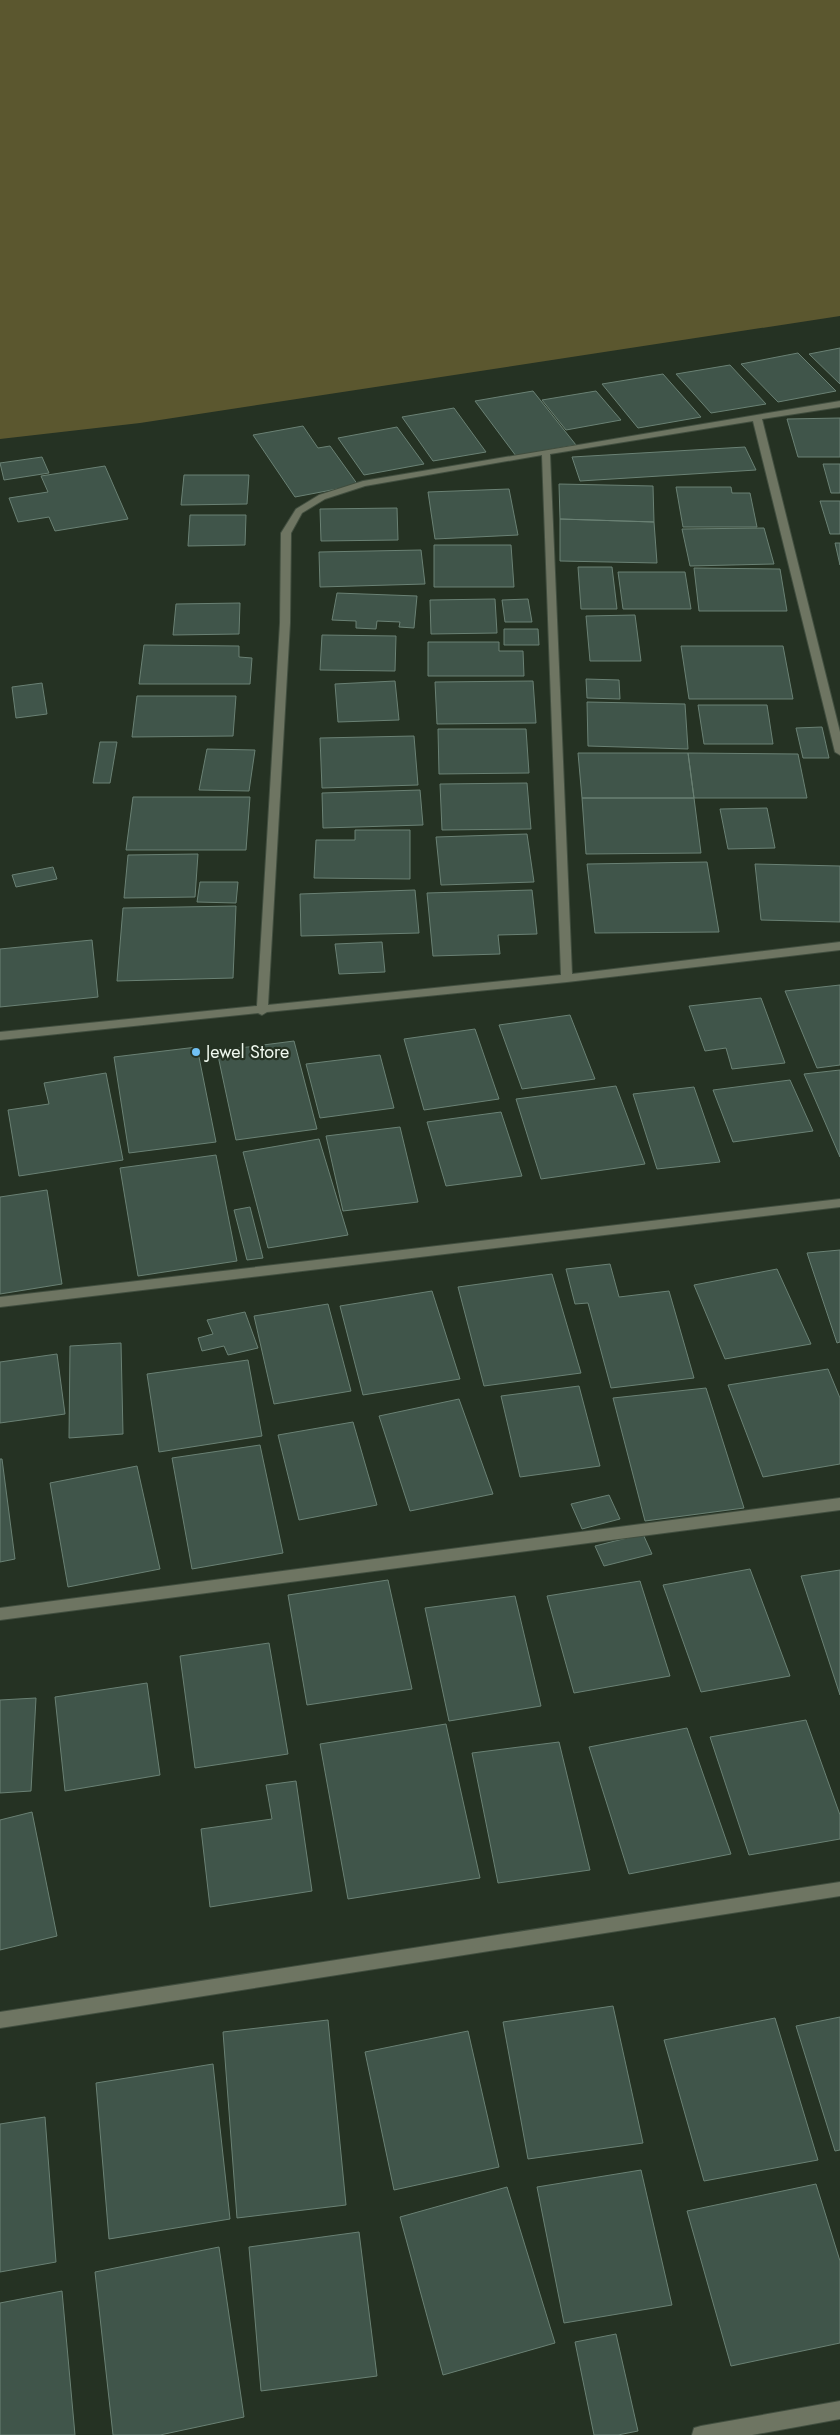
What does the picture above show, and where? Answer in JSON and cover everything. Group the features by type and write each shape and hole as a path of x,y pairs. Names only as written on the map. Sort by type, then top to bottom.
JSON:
{"street":[{"path":"262,1011 285,623 286,533 299,511 322,497 363,484 840,404"},
{"path":"757,418 840,752"},
{"path":"546,452 567,978"},
{"path":"0,1036 262,1011 840,946"},
{"path":"0,1302 840,1203"},
{"path":"0,1614 840,1504"},
{"path":"0,2020 840,1889"},
{"path":"701,2435 840,2410"}],"shaded area":[{"path":"0,0 840,0 840,316 140,423 0,439"}],"building":[{"path":"840,348 840,384 809,354"},
{"path":"798,353 836,391 778,402 741,364"},
{"path":"730,365 766,404 711,413 676,374"},
{"path":"663,374 701,417 638,428 602,384"},
{"path":"533,391 576,445 516,456 475,401"},
{"path":"596,391 621,420 566,430 542,400"},
{"path":"454,408 486,452 433,461 402,417"},
{"path":"840,418 840,457 798,457 787,419"},
{"path":"303,426 318,448 330,446 358,485 295,497 253,435"},
{"path":"397,427 424,464 364,475 338,438"},
{"path":"745,447 756,470 580,481 572,457"},
{"path":"42,457 49,473 4,480 0,463"},
{"path":"823,464 840,464 840,493 831,493"},
{"path":"105,466 128,519 55,531 49,517 18,522 9,498 48,492 41,476"},
{"path":"184,475 249,475 247,504 181,505"},
{"path":"559,484 653,486 654,522 560,519"},
{"path":"676,487 731,487 732,493 750,493 757,527 683,527"},
{"path":"509,489 518,535 435,539 428,492"},
{"path":"820,501 840,501 840,534 830,534"},
{"path":"397,508 398,540 321,541 320,509"},
{"path":"190,515 246,515 245,545 188,546"},
{"path":"560,519 654,522 657,563 560,561"},
{"path":"764,528 774,564 690,566 682,529"},
{"path":"835,543 840,543 840,565"},
{"path":"434,545 511,545 514,587 434,587"},
{"path":"421,550 425,584 320,587 319,552"},
{"path":"578,567 612,567 617,609 581,609"},
{"path":"694,568 780,569 787,611 699,611"},
{"path":"618,572 685,572 691,609 623,609"},
{"path":"337,593 417,596 414,628 399,627 400,622 377,621 376,629 356,628 356,621 332,620"},
{"path":"495,599 497,633 431,634 430,600"},
{"path":"528,599 532,622 505,622 502,600"},
{"path":"240,603 239,634 173,635 176,604"},
{"path":"635,615 641,661 590,661 586,616"},
{"path":"504,629 538,629 539,645 504,645"},
{"path":"322,635 396,636 395,671 320,670"},
{"path":"428,642 499,642 499,651 523,651 524,676 428,676"},
{"path":"144,645 239,646 239,657 252,658 250,684 139,684"},
{"path":"681,646 783,646 793,699 689,699"},
{"path":"586,679 619,680 620,699 587,698"},
{"path":"395,681 399,720 338,722 335,684"},
{"path":"533,681 536,723 437,724 435,682"},
{"path":"42,683 47,714 16,718 12,687"},
{"path":"137,696 236,696 233,736 132,737"},
{"path":"587,702 685,704 688,749 588,746"},
{"path":"698,705 767,705 773,744 704,744"},
{"path":"822,727 829,758 803,758 796,728"},
{"path":"438,729 526,729 529,773 439,774"},
{"path":"414,736 418,785 322,788 320,738"},
{"path":"100,742 117,742 110,783 93,783"},
{"path":"207,749 255,750 249,791 199,790"},
{"path":"578,753 688,753 694,798 582,798"},
{"path":"688,753 798,754 807,798 694,798"},
{"path":"527,783 531,829 442,830 440,784"},
{"path":"420,790 423,825 323,828 322,793"},
{"path":"133,797 250,797 246,850 126,850"},
{"path":"582,798 694,798 701,853 586,854"},
{"path":"767,808 775,848 728,849 720,809"},
{"path":"355,830 410,830 410,879 314,878 316,840 355,840"},
{"path":"527,834 534,882 441,885 436,837"},
{"path":"198,854 195,897 124,898 128,855"},
{"path":"707,862 719,932 595,933 587,864"},
{"path":"755,864 840,866 840,922 761,920"},
{"path":"53,867 57,879 16,887 12,875"},
{"path":"200,882 238,882 236,903 197,902"},
{"path":"415,890 419,933 301,936 300,894"},
{"path":"532,890 537,934 498,935 500,954 433,956 427,893"},
{"path":"236,906 233,978 117,981 123,908"},
{"path":"92,940 98,997 0,1007 0,949"},
{"path":"382,942 385,972 339,974 335,944"},
{"path":"840,985 840,1065 817,1068 785,991"},
{"path":"761,998 785,1063 732,1069 726,1048 705,1051 689,1006"},
{"path":"570,1015 595,1079 522,1089 499,1025"},
{"path":"475,1029 499,1099 424,1110 404,1039"},
{"path":"294,1041 317,1129 236,1140 217,1051"},
{"path":"197,1047 216,1142 129,1153 114,1057"},
{"path":"380,1055 394,1108 320,1118 306,1064"},
{"path":"840,1070 840,1157 804,1074"},
{"path":"106,1073 123,1160 19,1176 8,1110 49,1104 44,1083"},
{"path":"790,1080 813,1131 733,1142 713,1090"},
{"path":"616,1086 645,1164 541,1179 516,1099"},
{"path":"694,1087 720,1162 657,1169 633,1094"},
{"path":"501,1112 522,1176 446,1186 427,1122"},
{"path":"400,1127 418,1202 343,1211 326,1136"},
{"path":"319,1139 348,1235 268,1248 243,1152"},
{"path":"216,1155 237,1261 138,1276 120,1168"},
{"path":"47,1190 62,1284 0,1294 0,1197"},
{"path":"250,1207 263,1258 247,1260 234,1210"},
{"path":"840,1250 840,1342 837,1343 807,1253"},
{"path":"610,1264 619,1297 669,1291 694,1378 611,1388 588,1303 575,1304 566,1269"},
{"path":"777,1269 811,1344 725,1359 694,1285"},
{"path":"552,1274 581,1373 484,1386 458,1287"},
{"path":"432,1291 460,1379 363,1395 340,1306"},
{"path":"328,1304 351,1391 274,1404 254,1316"},
{"path":"245,1312 258,1348 228,1355 224,1346 202,1351 198,1338 213,1334 207,1320"},
{"path":"121,1343 123,1434 69,1438 70,1346"},
{"path":"57,1354 65,1414 0,1423 0,1362"},
{"path":"248,1360 262,1436 159,1452 147,1374"},
{"path":"828,1369 840,1398 840,1464 763,1477 728,1385"},
{"path":"579,1386 600,1466 520,1477 501,1396"},
{"path":"706,1388 744,1508 645,1521 613,1398"},
{"path":"459,1399 493,1494 410,1511 379,1416"},
{"path":"353,1422 377,1505 299,1520 278,1435"},
{"path":"260,1445 283,1553 192,1569 172,1458"},
{"path":"0,1459 2,1459 15,1559 0,1562"},
{"path":"137,1466 160,1569 68,1587 50,1483"},
{"path":"609,1495 620,1519 582,1529 571,1504"},
{"path":"643,1534 652,1554 604,1566 595,1546"},
{"path":"750,1569 790,1676 701,1692 663,1585"},
{"path":"840,1570 840,1695 801,1576"},
{"path":"388,1580 412,1689 307,1705 288,1595"},
{"path":"640,1581 670,1676 574,1693 547,1596"},
{"path":"515,1596 541,1706 449,1721 425,1608"},
{"path":"269,1643 288,1754 195,1768 180,1656"},
{"path":"147,1683 160,1775 65,1791 55,1697"},
{"path":"36,1698 31,1791 0,1793 0,1700"},
{"path":"806,1720 840,1815 840,1839 749,1855 710,1737"},
{"path":"446,1724 480,1878 348,1899 320,1744"},
{"path":"687,1728 731,1854 629,1874 589,1747"},
{"path":"559,1742 590,1870 498,1883 472,1753"},
{"path":"296,1781 312,1891 210,1907 201,1829 272,1819 266,1785"},
{"path":"32,1812 57,1936 0,1950 0,1820"},
{"path":"613,2006 643,2143 528,2159 503,2022"},
{"path":"840,2017 840,2150 835,2151 796,2026"},
{"path":"775,2018 818,2160 704,2181 664,2040"},
{"path":"328,2020 346,2205 237,2218 223,2032"},
{"path":"468,2031 499,2167 394,2190 365,2052"},
{"path":"213,2064 230,2219 109,2239 96,2083"},
{"path":"45,2117 56,2262 0,2272 0,2124"},
{"path":"641,2170 672,2305 564,2323 537,2187"},
{"path":"816,2184 840,2261 840,2343 731,2366 687,2211"},
{"path":"507,2187 555,2343 443,2375 400,2217"},
{"path":"359,2232 377,2376 261,2391 249,2247"},
{"path":"219,2247 244,2417 160,2435 113,2435 95,2272"},
{"path":"62,2291 75,2435 0,2435 0,2303"},
{"path":"616,2334 638,2431 618,2435 594,2435 575,2342"}],"place":[{"name":"Jewel Store","path":"196,1052"}]}
